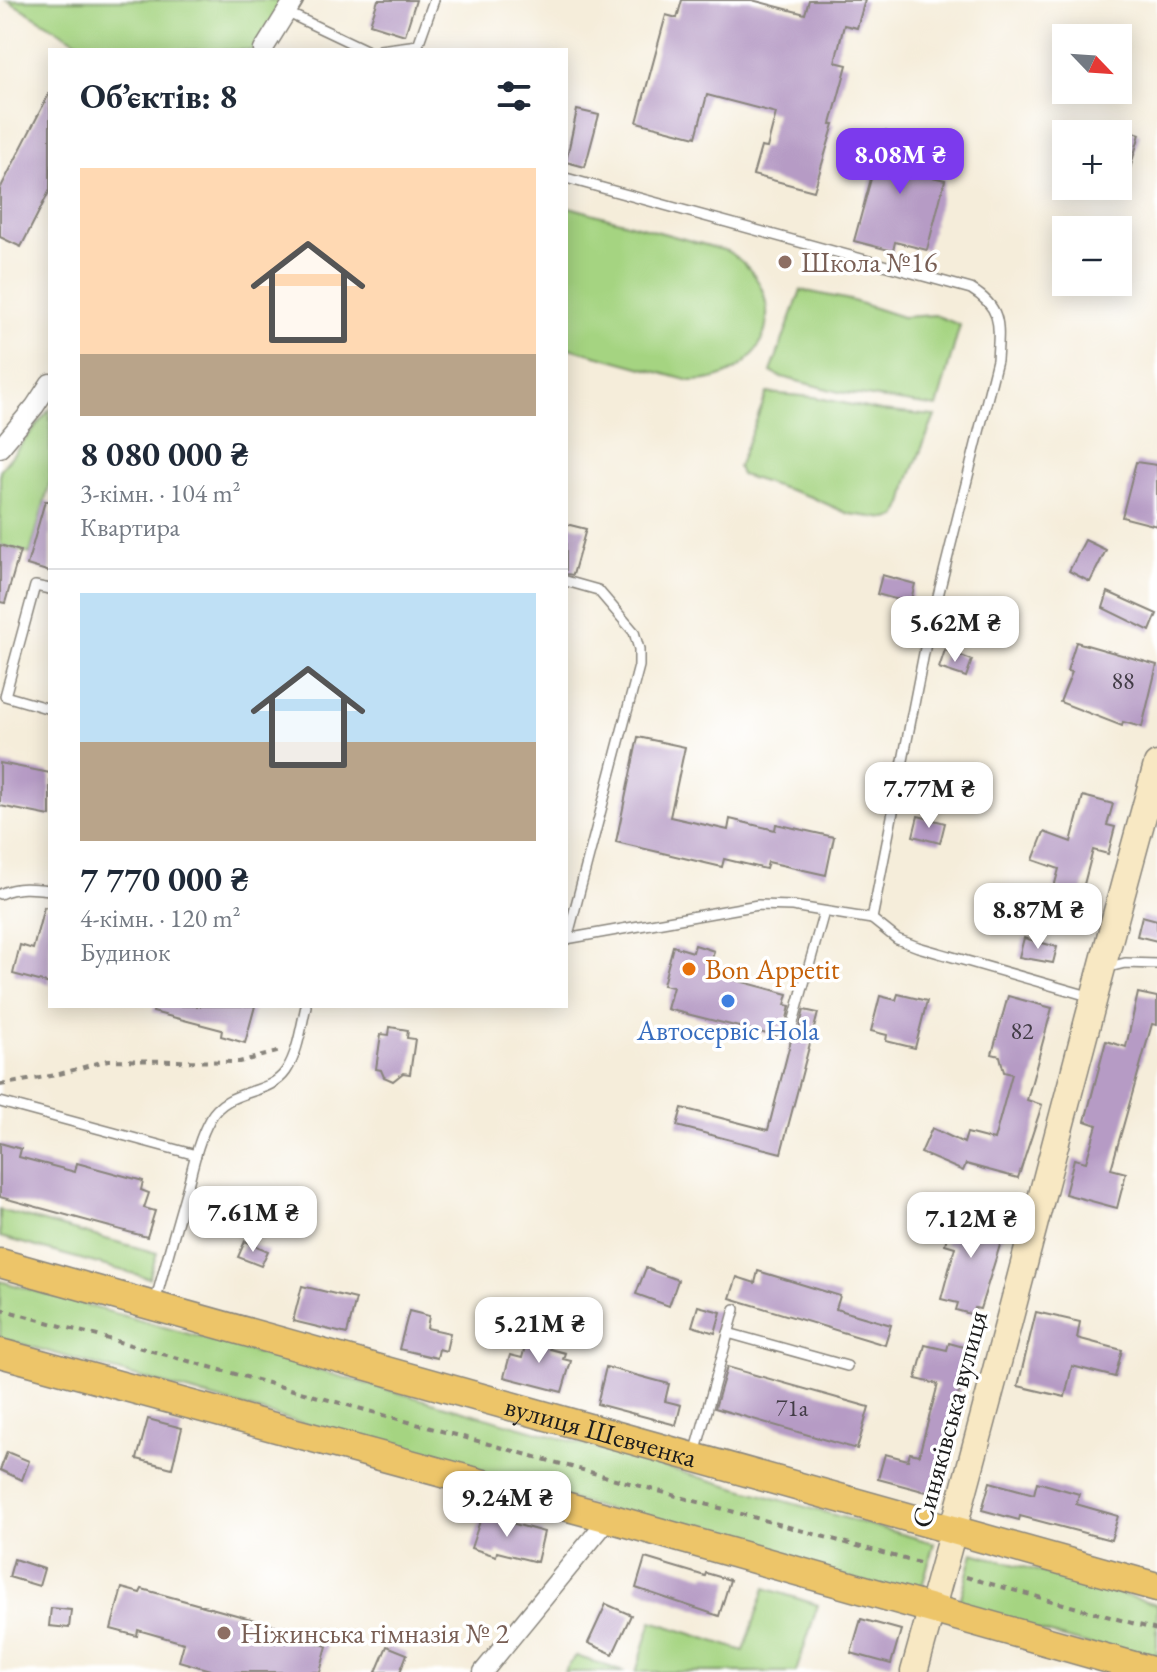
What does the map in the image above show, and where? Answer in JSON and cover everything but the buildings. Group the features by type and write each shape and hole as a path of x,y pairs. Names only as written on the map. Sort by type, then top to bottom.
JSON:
{"main road":[{"name":"вулиця Шевченка","path":"0,1263 1157,1587"},
{"path":"0,1353 609,1518 1155,1672"}],"street":[{"path":"264,48 290,6"},
{"path":"0,448 42,407"},
{"name":"Синяківська вулиця","path":"914,1672 954,1531 1092,997 1157,765"},
{"path":"483,1672 609,1518"}],"lane":[{"path":"395,48 418,45 434,0"},
{"path":"290,6 363,48"},
{"path":"568,179 971,289 988,299 995,312 999,334 997,360 925,648 872,919"},
{"path":"568,582 598,590 634,632 639,649 639,666 568,935"},
{"path":"48,589 35,586 5,696 48,708"},
{"path":"0,894 9,890 48,890"},
{"path":"568,939 758,905 792,906 872,919 897,939 918,947 1092,997"},
{"path":"791,1030 824,912"},
{"path":"1100,969 1125,963 1157,964"},
{"path":"154,1306 196,1155 210,1119 221,1105 236,1095 273,1083 286,1071 296,1047 306,1008"},
{"path":"0,1102 196,1155"},
{"path":"694,1458 735,1309"},
{"path":"728,1333 847,1366"}],"path":[{"path":"0,1085 56,1075 108,1060 239,1062 296,1047"},
{"path":"0,1309 1157,1630"}],"green space":[{"path":"7,0 294,0 263,48 89,48"},
{"path":"568,207 727,251 749,268 762,289 767,310 765,332 755,351 740,367 718,377 690,381 568,348"},
{"path":"801,290 850,300 902,317 935,315 960,325 937,407 839,392 771,372"},
{"path":"767,393 814,397 881,411 935,416 897,517 887,519 849,514 811,497 741,475 738,467"},
{"path":"48,411 48,489 30,554 0,545 0,470"},
{"path":"0,1210 157,1253 149,1278 0,1237"},
{"path":"0,1281 934,1543 919,1598 0,1338"},
{"path":"973,1553 1157,1604 1157,1664 958,1608"},
{"path":"765,1588 818,1605 796,1672 636,1672 652,1621 744,1651"},
{"path":"576,1656 625,1672 564,1672"}],"place":[{"name":"Школа №16","path":"785,262"},
{"name":"Bon Appetit","path":"689,969"},
{"name":"Автосервіс Hola","path":"728,1001"},
{"name":"Ніжинська гімназія № 2","path":"224,1633"}]}
